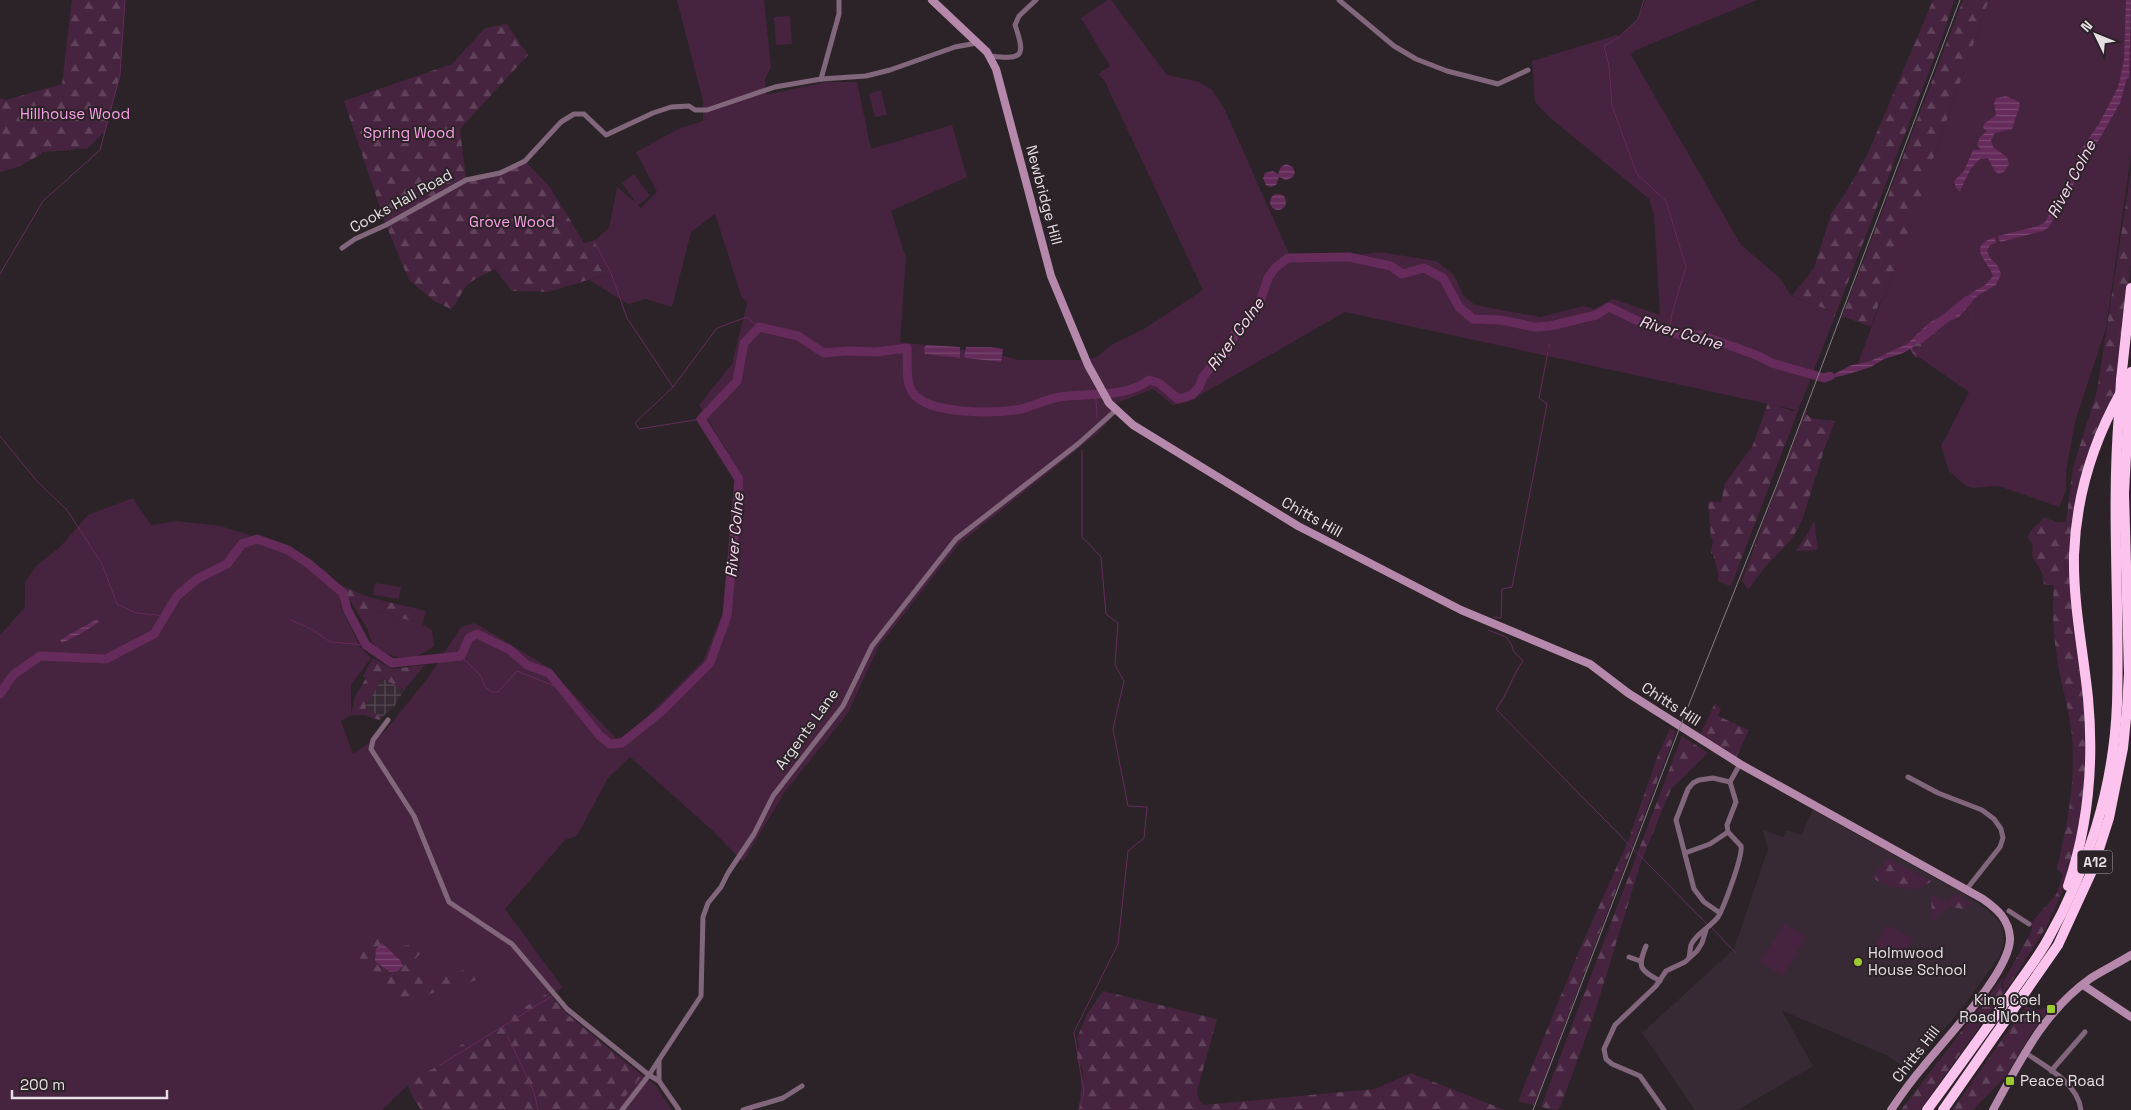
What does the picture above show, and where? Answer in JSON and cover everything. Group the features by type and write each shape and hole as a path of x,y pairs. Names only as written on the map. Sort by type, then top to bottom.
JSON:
{"highway":[{"name":"A12","path":"1928,1110 2033,961 2059,919 2083,865 2105,792 2117,705 2115,517 2121,380 2131,288"},
{"name":"A12","path":"2033,961 2062,900 2075,865 2084,825 2089,786 2091,738 2074,554 2079,507 2093,451 2108,416 2131,373"},
{"name":"A12","path":"2127,574 2124,558 2124,493 2131,373"},
{"name":"A12","path":"1944,1110 2047,962 2080,899 2102,844 2115,796 2125,734 2129,673 2127,574 2131,520"}],"street":[{"path":"821,79 839,14 840,0"},
{"name":"Newbridge Hill","path":"932,0 989,56 1000,77 1051,276 1088,365 1109,403 1116,410"},
{"path":"989,56 1013,58 1018,56 1020,40 1015,25 1019,16 1036,0"},
{"path":"1339,0 1378,34 1416,59 1455,73 1498,84 1528,70"},
{"name":"Cooks Hall Road","path":"342,248 355,239 386,226 466,180 500,173 525,161 561,122 574,114 584,114 606,135 653,113 671,107 689,106 695,110 707,110 775,87 821,79 866,76 977,43"},
{"name":"Chitts Hill","path":"1116,410 1133,425 1298,526 1461,610 1590,664 1645,704 1740,764 1995,908 2006,921 2010,934 2010,945 2005,960 1998,972 1891,1110"},
{"name":"Argents Lane","path":"622,1110 649,1075 701,996 703,917 708,903 721,887 754,834 773,796 843,706 872,646 956,538 1078,444 1116,410"},
{"path":"388,720 373,740 371,750 414,816 449,902 512,944 567,1009 659,1081 679,1110"},
{"path":"1664,1110 1640,1076 1612,1064 1604,1053 1615,1025 1660,981 1666,971 1684,962 1697,951 1707,929 1720,913 1742,851 1741,846 1728,832 1727,825 1736,802 1730,782 1740,764"},
{"path":"1908,777 1938,793 1982,810 2000,825 2003,838 2000,846 1966,890"},
{"path":"1720,913 1697,896 1676,820 1688,789 1693,783 1713,778 1730,782"},
{"path":"1685,853 1710,844 1728,832"},
{"path":"2006,921 2011,913 2029,924"},
{"path":"1646,946 1640,961 1643,970 1660,981"},
{"path":"1993,1110 2024,1052 2043,1024 2083,985 2131,955"},
{"path":"1629,957 1640,961"},
{"path":"2083,985 2131,1017"},
{"path":"2051,1071 2085,1032"},
{"path":"2024,1052 2051,1071 2073,1090 2081,1110"},
{"path":"659,1060 659,1081"},
{"path":"743,1110 783,1098 802,1086"}],"shaded area":[{"path":"382,678 404,690 394,707 382,717 365,708"},
{"name":"Holmwood House School","path":"1813,810 1964,894 1988,910 2001,923 2004,941 1999,957 1962,1008 1909,1071 1888,1056 1781,1010 1813,1066 1738,1110 1695,1110 1642,1033 1734,949 1768,849 1763,830 1783,837 1786,830 1801,835"}],"green space":[{"name":"Hillhouse Wood","path":"72,0 125,0 120,75 104,135 103,133 87,149 77,148 73,150 42,152 40,155 15,168 0,172 0,98 6,100 62,84"},
{"path":"677,0 764,0 771,67 765,79 766,95 826,82 857,82 871,149 952,125 967,177 891,211 906,258 900,342 997,354 1018,360 1080,360 1097,357 1111,345 1144,329 1203,290 1105,82 1098,74 1110,66 1081,18 1107,0 1111,0 1167,75 1199,82 1212,90 1225,110 1289,254 1357,255 1380,252 1436,261 1454,275 1463,295 1475,305 1540,317 1583,306 1594,309 1613,299 1660,315 1654,215 1649,199 1548,116 1535,102 1532,61 1617,35 1619,37 1638,19 1646,0 1757,0 1634,51 1631,55 1741,245 1780,278 1791,296 1831,311 1834,319 1799,408 1796,410 1345,312 1188,402 1173,405 1153,389 1116,403 1111,419 1094,436 959,544 879,646 848,713 784,793 743,862 713,831 630,757 608,778 577,836 565,840 505,909 563,988 549,994 567,1014 656,1086 672,1110 421,1110 411,1093 410,1083 382,1110 0,1110 0,635 25,607 25,582 36,566 60,547 88,515 133,498 151,525 176,521 221,526 280,545 328,572 330,584 340,597 341,608 361,648 371,658 351,685 351,715 341,721 353,754 385,731 427,679 461,627 475,623 546,666 616,738 622,737 644,720 703,661 723,612 744,479 699,405 732,364 747,303 741,295 715,214 691,232 672,307 646,299 628,304 589,280 611,273 594,241 609,228 617,187 636,203 622,183 634,174 650,196 638,205 641,208 657,192 636,152 680,128 703,121 703,101"},
{"path":"1933,0 1954,0 1943,35 1834,318 1831,311 1792,296 1814,268 1831,214 1847,191 1869,151"},
{"path":"1963,0 1989,0 1933,159 1936,160 1884,299 1880,301 1871,327 1845,317 1841,319"},
{"path":"1989,0 2131,0 2131,155 2106,328 2075,422 2066,471 2066,491 2059,507 1999,486 1973,488 1966,486 1949,471 1941,446 1969,392 1917,356 1911,348 1857,366 1935,161 1933,159"},
{"path":"790,16 792,44 776,45 774,17"},
{"path":"507,24 528,55 460,129 466,179 500,173 525,161 550,187 584,243 594,241 611,273 548,292 512,291 495,269 472,281 451,309 434,301 409,280 386,225 344,101 452,64 485,28"},
{"path":"881,90 887,115 875,117 869,94"},
{"path":"2131,170 2131,264 2115,397 2075,524 2088,792 2066,883 2047,926 2006,990 2003,982 2031,932 2032,927 2030,924 2056,895 2063,875 2057,868 2068,816 2073,763 2071,728 2058,666 2055,639 2054,585 2044,585 2043,575 2032,556 2033,545 2028,538 2031,531 2044,517 2055,522 2066,522 2073,468 2097,391"},
{"path":"1996,285 1994,293 1971,316 1917,356 1911,348 1932,328 1962,314 1977,296"},
{"path":"1768,403 1793,411 1799,408 1730,586 1718,581 1718,572 1713,554 1711,553 1713,540 1711,537 1708,502 1721,502 1725,483 1752,447"},
{"path":"1806,410 1807,415 1814,419 1835,421 1802,521 1791,540 1765,567 1748,590 1742,580"},
{"path":"1814,521 1818,550 1796,551 1808,533"},
{"path":"375,583 401,587 399,599 373,595"},
{"path":"338,584 368,597 426,611 422,624 373,610 368,630"},
{"path":"373,610 422,624 432,630 434,646 410,658 394,656 379,649 369,636 368,627"},
{"path":"373,658 392,669 425,665 404,690 382,678 365,708 382,717 379,720 364,715 351,715 355,697 366,678 363,676"},
{"path":"1715,703 1721,709 1718,716 1749,730 1735,760 1700,735"},
{"path":"1670,728 1676,732 1534,1105 1518,1101 1579,951 1629,839 1656,760"},
{"path":"1682,736 1708,753 1671,789 1641,862 1594,1015 1561,1105 1557,1110 1541,1107"},
{"path":"1888,858 1931,881 1925,886 1910,889 1894,887 1872,878"},
{"path":"1954,893 1972,904 1962,909 1949,906 1933,921 1930,898 1934,895 1941,900 1947,899 1946,902 1948,903"},
{"path":"1784,923 1806,937 1783,976 1760,962"},
{"path":"1886,925 1913,938 1901,960 1875,946"},
{"path":"379,936 397,947 425,942 427,946 411,964 423,978 429,981 476,966 484,978 438,991 398,1007 389,994 382,990 354,951 355,944 367,944"},
{"path":"2004,976 2001,985 2005,991 1920,1110 1901,1110"},
{"path":"1103,991 1217,1019 1197,1091 1199,1100 1204,1105 1375,1089 1411,1073 1505,1110 1079,1110 1083,1071 1077,1058 1079,1045 1077,1038 1087,1014"},
{"path":"548,993 567,1014 642,1076 614,1110 421,1110 408,1087 411,1081 452,1058 451,1051"},
{"path":"2064,995 2031,1033 2006,1076 1973,1110 1952,1110 2026,1006 2037,1010 2046,1008"}],"water":[{"path":"2126,0 2131,0 2129,78 2127,78 2120,103 2049,227 2043,231 2000,242 1998,236 2038,226 2045,222 2069,180 2081,150 2100,122 2118,87 2124,60"},
{"path":"2006,96 2019,102 2020,105 2012,129 1995,133 1991,140 1993,147 2007,157 2009,164 2004,172 1998,174 1988,158 1980,159 1971,168 1960,191 1956,188 1954,181 1964,171 1973,150 1981,150 1977,145 1980,137 1987,131 1983,128 1984,124 1996,115 1994,103 1996,98"},
{"path":"1286,164 1293,167 1295,173 1293,177 1286,180 1279,177 1276,185 1271,187 1266,185 1263,178 1265,173 1273,171 1278,174 1281,167"},
{"path":"1278,194 1284,196 1286,202 1284,208 1278,210 1272,208 1270,202 1272,196"},
{"path":"1995,237 1996,243 1990,245 1987,251 1990,258 1998,266 2001,274 1996,285 1977,296 1959,317 1932,328 1912,348 1917,356 1916,358 1910,349 1863,370 1817,380 1819,375 1834,374 1852,365 1868,362 1907,344 1929,323 1943,315 1950,315 1956,312 1971,293 1985,285 1993,276 1980,250 1981,245"},
{"path":"927,345 960,347 960,358 925,354 924,348"},
{"path":"966,347 1003,349 1001,362 966,358 964,357"},
{"path":"97,619 99,622 82,633 62,643 60,640"},
{"path":"382,943 400,960 403,966 398,971 390,972 375,961 376,949"}],"waterway":[{"path":"0,274 43,201 100,150 120,75 125,0"},
{"path":"1644,0 1638,19 1619,37 1604,46 1609,66 1612,106 1637,174 1666,201 1686,267 1672,313 1669,331"},
{"path":"594,241 611,273 627,318 673,387"},
{"name":"River Colne","path":"0,694 13,675 40,656 106,659 154,634 177,596 197,579 227,564 242,544 257,539 288,550 309,564 343,593 347,609 366,645 392,663 461,656 469,638 477,634 510,650 527,665 549,673 599,735 610,744 622,743 662,711 710,663 727,616 739,479 701,419 737,381 744,343 759,327 798,336 824,353 847,351 876,352 907,348 910,389 921,400 946,409 977,412 1016,410 1060,397 1106,394 1129,390 1149,380 1159,383 1178,399 1192,395 1210,368 1226,353 1238,327 1252,316 1259,305 1268,278 1275,268 1288,258 1349,257 1391,266 1402,274 1424,268 1443,278 1459,307 1473,319 1500,320 1535,327 1550,326 1596,315 1609,307 1640,322 1680,335 1701,335 1756,355 1772,363 1824,378 1830,376"},
{"name":"River Colne","path":"1920,339 1968,300"},
{"path":"701,419 639,429 635,423 673,387 717,328 747,317 759,327"},
{"path":"1494,617 1501,618 1502,589 1512,587 1547,404 1539,398 1548,352"},
{"path":"1094,395 1097,418"},
{"path":"0,436 36,480 67,510 102,564 117,604 136,613 166,616"},
{"path":"1079,1110 1084,1093 1074,1032 1118,944 1128,851 1144,838 1147,807 1128,806 1113,729 1124,681 1115,665 1118,623 1106,614 1101,557 1082,537 1082,450"},
{"path":"289,619 313,630 330,642 366,645"},
{"path":"1488,630 1506,637 1514,652 1523,661 1496,709 1707,924"},
{"path":"461,656 481,676 485,687 492,692 498,692 517,671 562,689"},
{"path":"1710,926 1736,953"},
{"path":"440,1065 552,996"},
{"path":"503,1026 506,1032"},
{"path":"507,1035 534,1092 538,1110"}],"railway":[{"path":"1533,1110 1680,727 1778,482 1960,0"}],"place":[{"name":"Holmwood House School","path":"1858,962"},
{"name":"King Coel Road North","path":"2051,1009"},
{"name":"Peace Road","path":"2010,1081"}],"park label":[{"name":"Spring Wood","path":"409,133"},
{"name":"Grove Wood","path":"512,222"}]}
